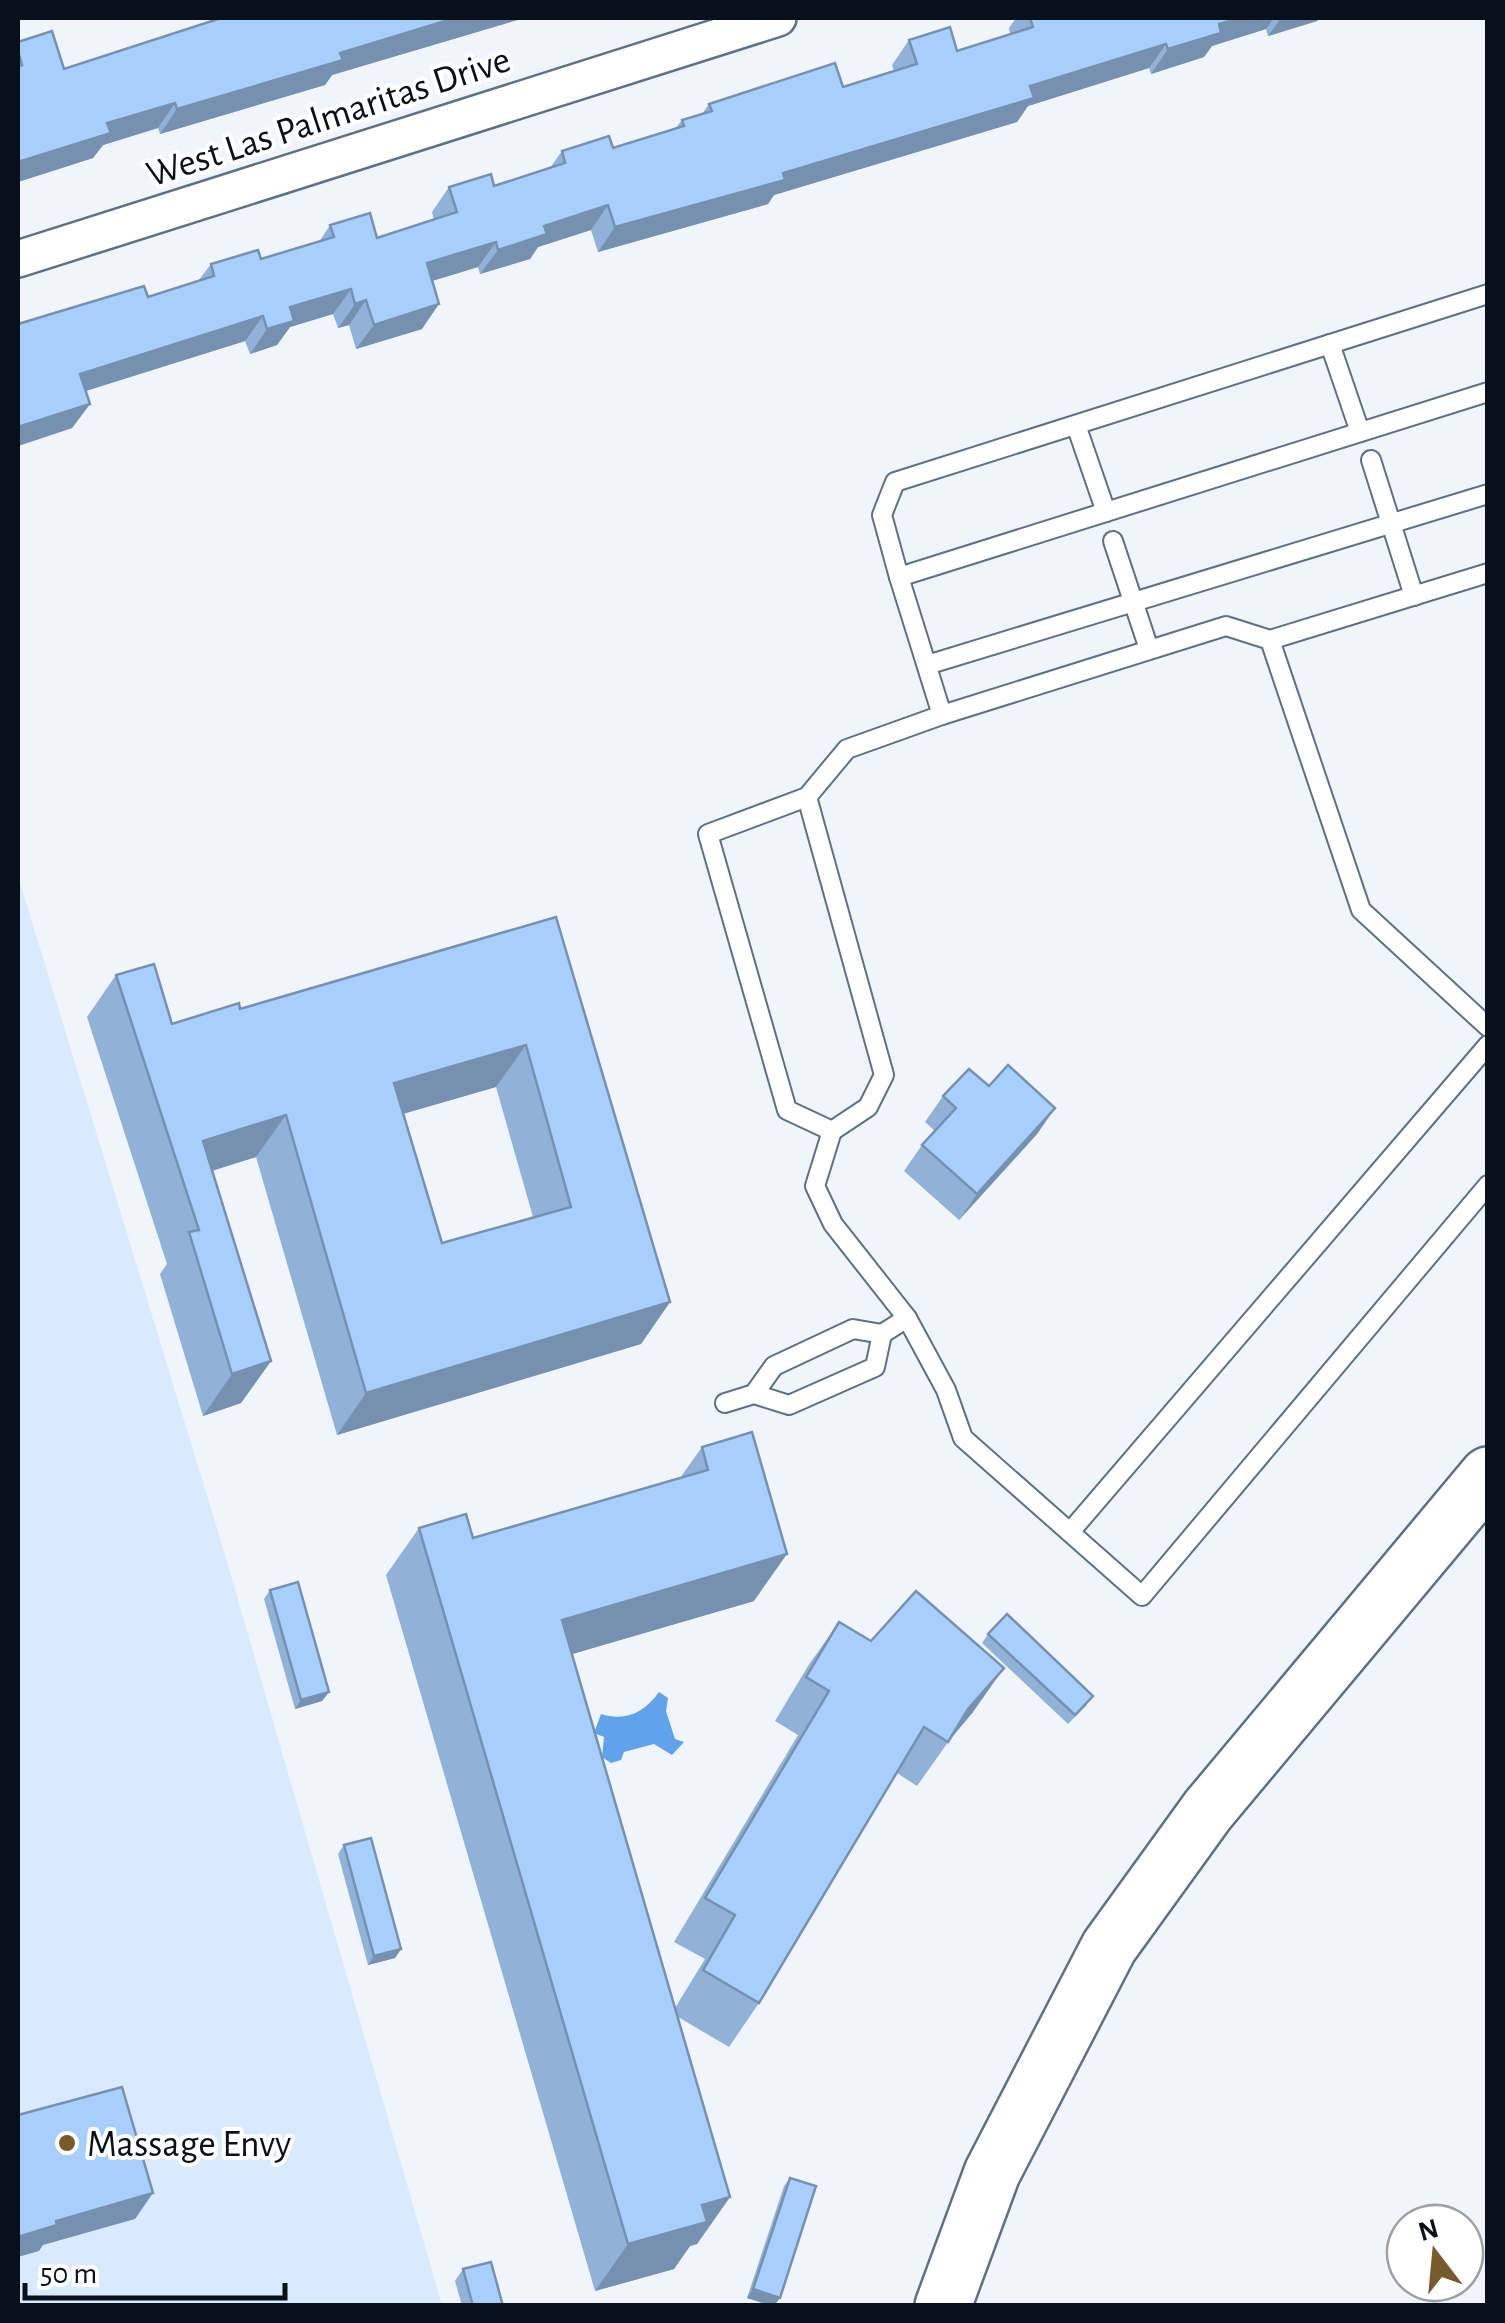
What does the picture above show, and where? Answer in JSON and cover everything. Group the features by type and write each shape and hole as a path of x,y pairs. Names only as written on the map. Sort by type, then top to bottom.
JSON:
{"highway":[{"path":"942,2306 992,2173 1109,1948 1208,1810 1488,1475"}],"street":[{"name":"West Las Palmaritas Drive","path":"18,259 778,18"}],"lane":[{"path":"942,716 882,514 895,482 1488,294"},
{"path":"1330,344 1360,432"},
{"path":"899,576 1488,392"},
{"path":"1076,425 1106,512"},
{"path":"1370,460 1414,596"},
{"path":"927,665 1488,494"},
{"path":"1113,541 1149,650"},
{"path":"832,1131 787,1110 708,834 808,797 847,749 942,716 1226,626 1270,640 1488,573"},
{"path":"1270,640 1360,910 1488,1027"},
{"path":"808,797 884,1075 868,1107 832,1131 816,1186 833,1224 907,1318 946,1390 963,1438 1142,1596 1488,1185"},
{"path":"1070,1532 1488,1045"},
{"path":"754,1394 774,1366 854,1329 882,1334 907,1318"},
{"path":"725,1403 754,1394 789,1404 875,1367 882,1334"}],"shaded area":[{"path":"18,876 223,1548 442,2305 18,2305"}],"water":[{"path":"659,1692 668,1698 666,1711 675,1739 684,1742 672,1755 654,1744 624,1752 621,1760 611,1763 602,1757 604,1737 594,1733 601,1714 634,1714"}],"building":[{"path":"221,18 455,18 340,53 343,60 177,109 175,103 107,123 111,133 18,162 18,66 22,65 18,42 52,31 64,69"},
{"path":"1030,18 1241,18 1219,24 1221,33 1168,49 1166,44 1030,86 1034,98 783,173 785,180 615,227 608,205 544,226 547,234 498,250 496,242 427,263 439,304 374,325 366,300 355,304 351,289 290,307 294,321 267,329 263,316 80,374 90,404 18,427 18,324 144,286 148,297 214,276 211,264 258,250 261,259 334,237 330,225 370,213 377,238 457,212 449,187 491,174 494,186 565,163 562,151 609,136 613,148 684,126 682,120 712,111 709,104 835,63 843,87 917,64 909,40 950,27 957,51 1033,27"},
{"path":"556,917 670,1302 366,1393 286,1115 203,1141 271,1361 232,1374 189,1232 199,1230 116,975 154,964 172,1024 239,1003 240,1009","holes":["526,1045 571,1207 442,1243 394,1083"]},
{"path":"1008,1065 1055,1108 977,1194 922,1145 956,1108 943,1096 969,1069 989,1086"},
{"path":"752,1432 787,1554 562,1620 730,2197 702,2205 707,2222 628,2244 419,1528 466,1514 473,1538 708,1470 702,1447"},
{"path":"298,1582 329,1692 301,1700 270,1590"},
{"path":"916,1591 1004,1668 968,1709 948,1742 924,1727 759,2003 703,1970 735,1915 705,1898 829,1691 806,1677 839,1622 871,1641"},
{"path":"1007,1614 1093,1696 1075,1715 988,1634"},
{"path":"371,1838 401,1949 374,1956 344,1845"},
{"path":"122,2087 153,2193 56,2221 57,2225 18,2237 18,2115"},
{"path":"790,2178 816,2186 780,2298 753,2289"},
{"path":"491,2262 503,2306 473,2306 463,2269"}],"place":[{"name":"Massage Envy","path":"67,2143"}]}
